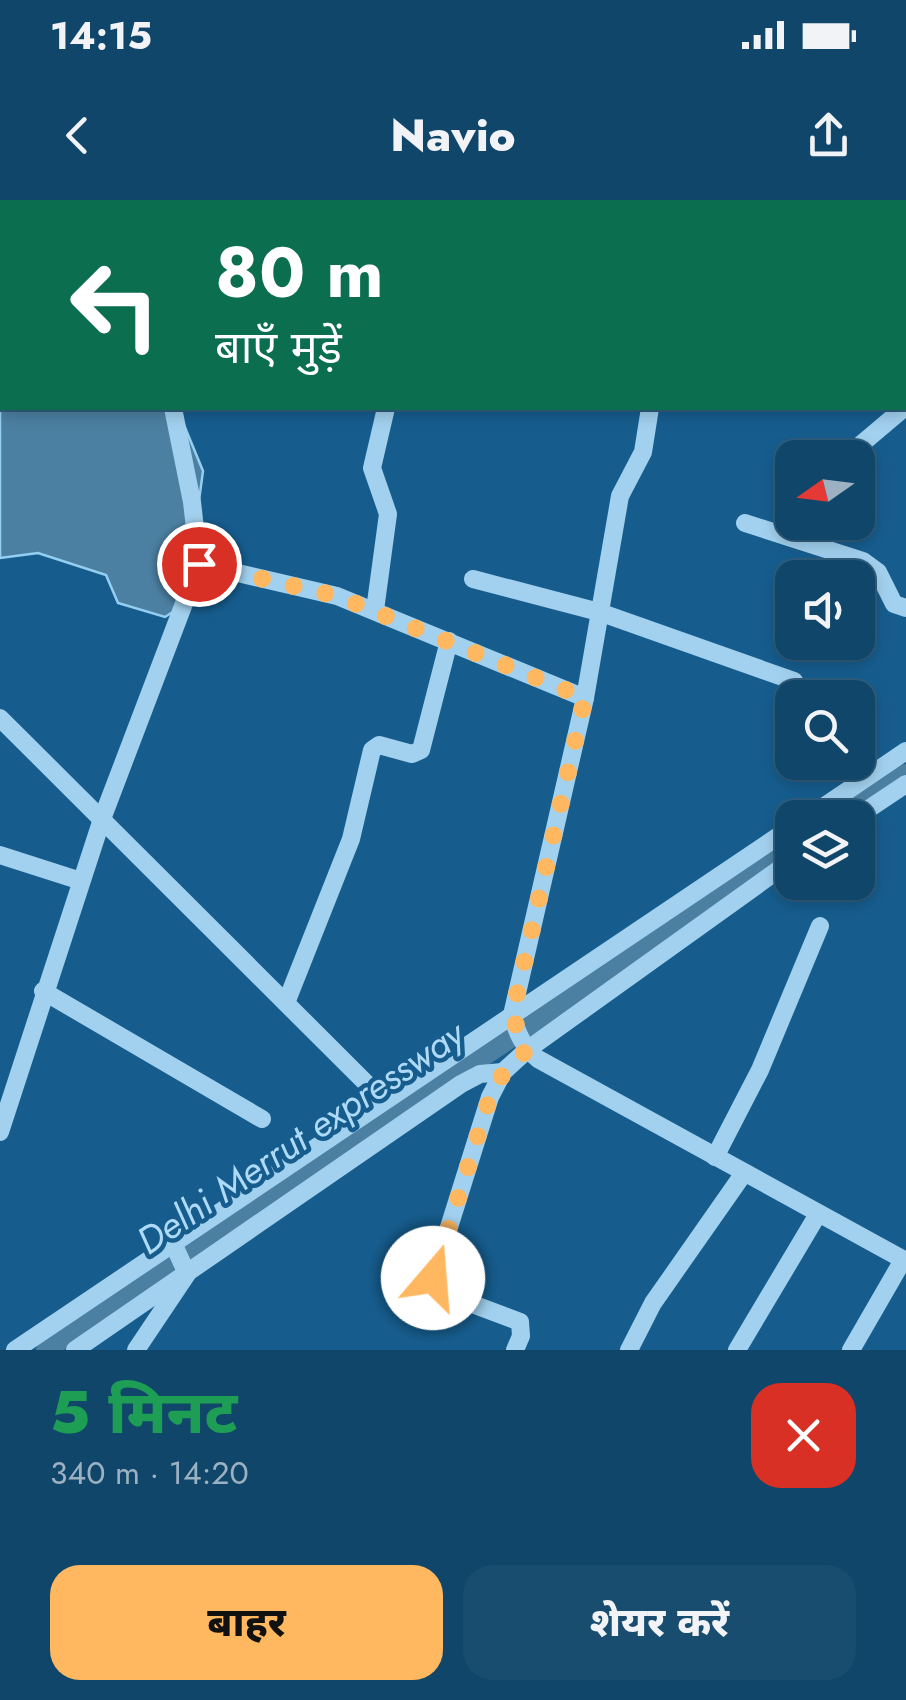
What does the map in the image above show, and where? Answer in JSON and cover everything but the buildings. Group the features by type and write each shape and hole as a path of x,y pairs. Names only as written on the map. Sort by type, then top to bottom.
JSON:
{"street":[{"path":"0,1132 6,1090 199,564 192,502 173,410"},
{"path":"375,610 388,514 372,468 386,410"},
{"path":"515,1350 521,1336 520,1322 443,1293 433,1278 490,1097 519,1034 620,496 643,452 650,410"},
{"path":"866,440 901,410"},
{"path":"745,523 863,561 878,572 894,604 906,608"},
{"path":"199,564 337,596 585,698"},
{"path":"474,579 599,612 791,680"},
{"path":"286,1003 351,840 372,750 379,745 412,754 421,750 449,641"},
{"path":"0,718 384,1101"},
{"path":"834,800 906,751"},
{"path":"875,804 906,784"},
{"path":"519,1034 775,840"},
{"path":"0,854 81,881"},
{"path":"75,1350 181,1259 384,1101 519,1034 775,871"},
{"path":"716,1157 760,1070 820,926"},
{"path":"43,990 262,1119"},
{"path":"519,1034 716,1157 905,1261 851,1350"},
{"path":"15,1350 181,1259 461,1084 480,1074 504,1072"},
{"path":"629,1350 654,1304 744,1173"},
{"path":"737,1350 818,1214"},
{"path":"136,1350 181,1259"}],"water":[{"path":"0,410 178,410 203,471 185,604 165,617 118,603 106,575 38,553 0,558"}],"waterway":[{"name":"Delhi Merrut expressway","path":"867,800 906,774"},
{"name":"Delhi Merrut expressway","path":"46,1350 775,860"}],"route":[{"path":"199,564 337,596 585,698 512,1016 527,1050 504,1072 490,1097 433,1278"}]}
